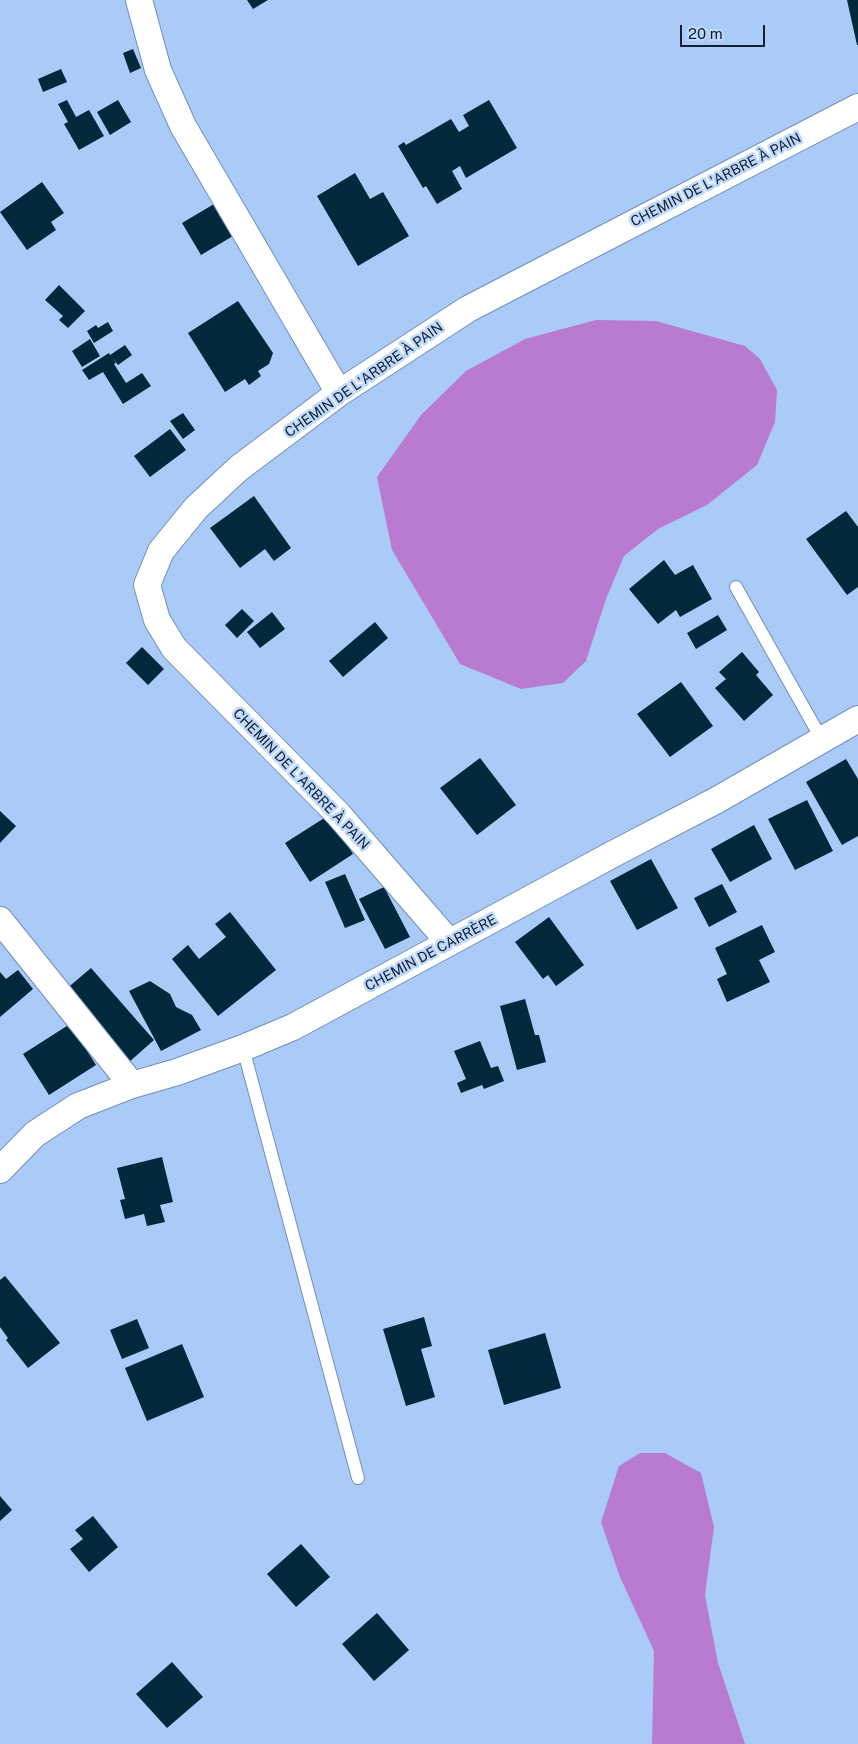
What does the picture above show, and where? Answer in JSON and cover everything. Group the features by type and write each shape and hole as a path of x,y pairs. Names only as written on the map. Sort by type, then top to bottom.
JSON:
{"street":[{"path":"139,0 158,70 183,126 338,393"},
{"name":"CHEMIN DE L'ARBRE À PAIN","path":"449,942 338,814 174,648 157,620 147,585 161,551 196,508 239,468 338,393 468,309 858,107"},
{"name":"CHEMIN DE CARRÈRE","path":"0,1170 35,1134 78,1106 132,1085 177,1072 243,1048 293,1027 717,800 822,740 855,729"},
{"path":"0,920 132,1085"}],"lane":[{"path":"736,587 822,740"},
{"path":"243,1048 358,1478"}],"shaded area":[{"path":"596,320 656,321 745,346 760,359 777,390 775,422 757,465 707,505 658,529 624,556 606,599 586,661 563,683 521,689 460,664 392,550 377,477 421,415 466,371 525,339"},
{"path":"640,1453 665,1453 701,1473 714,1527 705,1595 718,1663 745,1744 652,1744 654,1651 620,1577 601,1522 619,1466"}],"building":[{"path":"247,0 268,0 253,9"},
{"path":"847,0 858,0 858,45 857,45"},
{"path":"133,49 141,68 130,73 123,53"},
{"path":"61,69 67,82 43,92 38,79"},
{"path":"67,100 76,117 89,110 104,136 79,150 64,124 68,122 58,104"},
{"path":"118,100 131,122 110,135 97,112"},
{"path":"489,100 517,148 466,178 460,166 452,171 462,189 437,204 426,186 423,188 398,146 404,142 406,145 451,119 459,132 469,126 463,115"},
{"path":"355,173 370,199 383,192 409,236 358,266 317,196"},
{"path":"42,182 64,213 51,222 56,230 27,250 0,212"},
{"path":"214,204 233,236 201,255 182,223"},
{"path":"59,285 85,311 68,328 59,320 63,316 45,300"},
{"path":"238,301 273,353 269,364 258,371 261,376 249,385 245,379 225,392 188,333"},
{"path":"108,322 113,331 94,343 87,331 96,325 98,328"},
{"path":"90,339 100,356 82,367 72,351"},
{"path":"125,345 132,355 118,365 112,357 116,363 114,364 126,383 142,373 151,386 123,404 103,372 89,380 82,370"},
{"path":"183,413 195,430 183,439 170,421"},
{"path":"170,429 186,450 150,477 134,456"},
{"path":"254,496 291,548 274,561 265,549 240,568 210,528"},
{"path":"846,511 858,527 858,587 847,595 806,539"},
{"path":"664,560 675,575 693,565 712,599 680,617 676,610 658,624 629,589"},
{"path":"242,609 254,621 237,638 225,625"},
{"path":"272,612 285,629 260,648 247,632"},
{"path":"718,615 727,630 696,649 687,633"},
{"path":"375,622 388,638 343,677 329,661"},
{"path":"142,647 164,669 148,685 126,663"},
{"path":"742,652 759,672 756,675 773,695 744,721 715,688 726,679 719,672"},
{"path":"681,682 713,726 670,757 637,714"},
{"path":"480,758 516,805 477,835 440,788"},
{"path":"846,759 858,779 858,836 842,845 806,782"},
{"path":"807,800 833,851 795,870 768,819"},
{"path":"0,811 16,826 0,843"},
{"path":"329,815 353,854 310,882 285,843"},
{"path":"754,825 772,859 730,882 711,849"},
{"path":"651,859 678,908 637,930 610,881"},
{"path":"345,874 365,920 345,928 325,882"},
{"path":"722,884 737,912 709,927 694,898"},
{"path":"384,887 410,937 385,949 359,899"},
{"path":"230,912 276,970 218,1016 172,959 188,945 199,959 226,937 215,924"},
{"path":"549,917 584,965 556,986 548,975 543,979 515,942"},
{"path":"762,925 775,952 759,960 770,982 727,1002 717,979 727,974 715,948"},
{"path":"91,968 154,1040 128,1063 65,990"},
{"path":"18,970 33,989 0,1017 0,972 6,979"},
{"path":"150,981 170,994 176,1007 192,1015 201,1030 161,1051 129,991"},
{"path":"525,999 535,1035 539,1035 546,1062 517,1070 500,1006"},
{"path":"70,1024 96,1065 49,1095 23,1054"},
{"path":"480,1041 491,1068 498,1066 504,1081 484,1089 482,1085 461,1093 457,1083 466,1079 454,1051"},
{"path":"162,1157 173,1202 160,1205 165,1222 147,1226 144,1214 125,1219 120,1200 125,1199 117,1168"},
{"path":"5,1276 60,1343 28,1368 6,1340 8,1338 0,1327 0,1280"},
{"path":"424,1317 432,1346 421,1349 435,1397 406,1406 383,1329"},
{"path":"137,1319 149,1348 122,1359 110,1330"},
{"path":"545,1333 561,1388 504,1405 488,1350"},
{"path":"182,1344 204,1397 147,1421 125,1368"},
{"path":"0,1496 12,1510 0,1521"},
{"path":"93,1516 118,1547 89,1572 70,1549 83,1539 75,1530"},
{"path":"301,1544 330,1577 296,1607 267,1574"},
{"path":"377,1613 409,1650 374,1681 342,1644"},
{"path":"172,1662 203,1697 167,1728 136,1694"}]}
